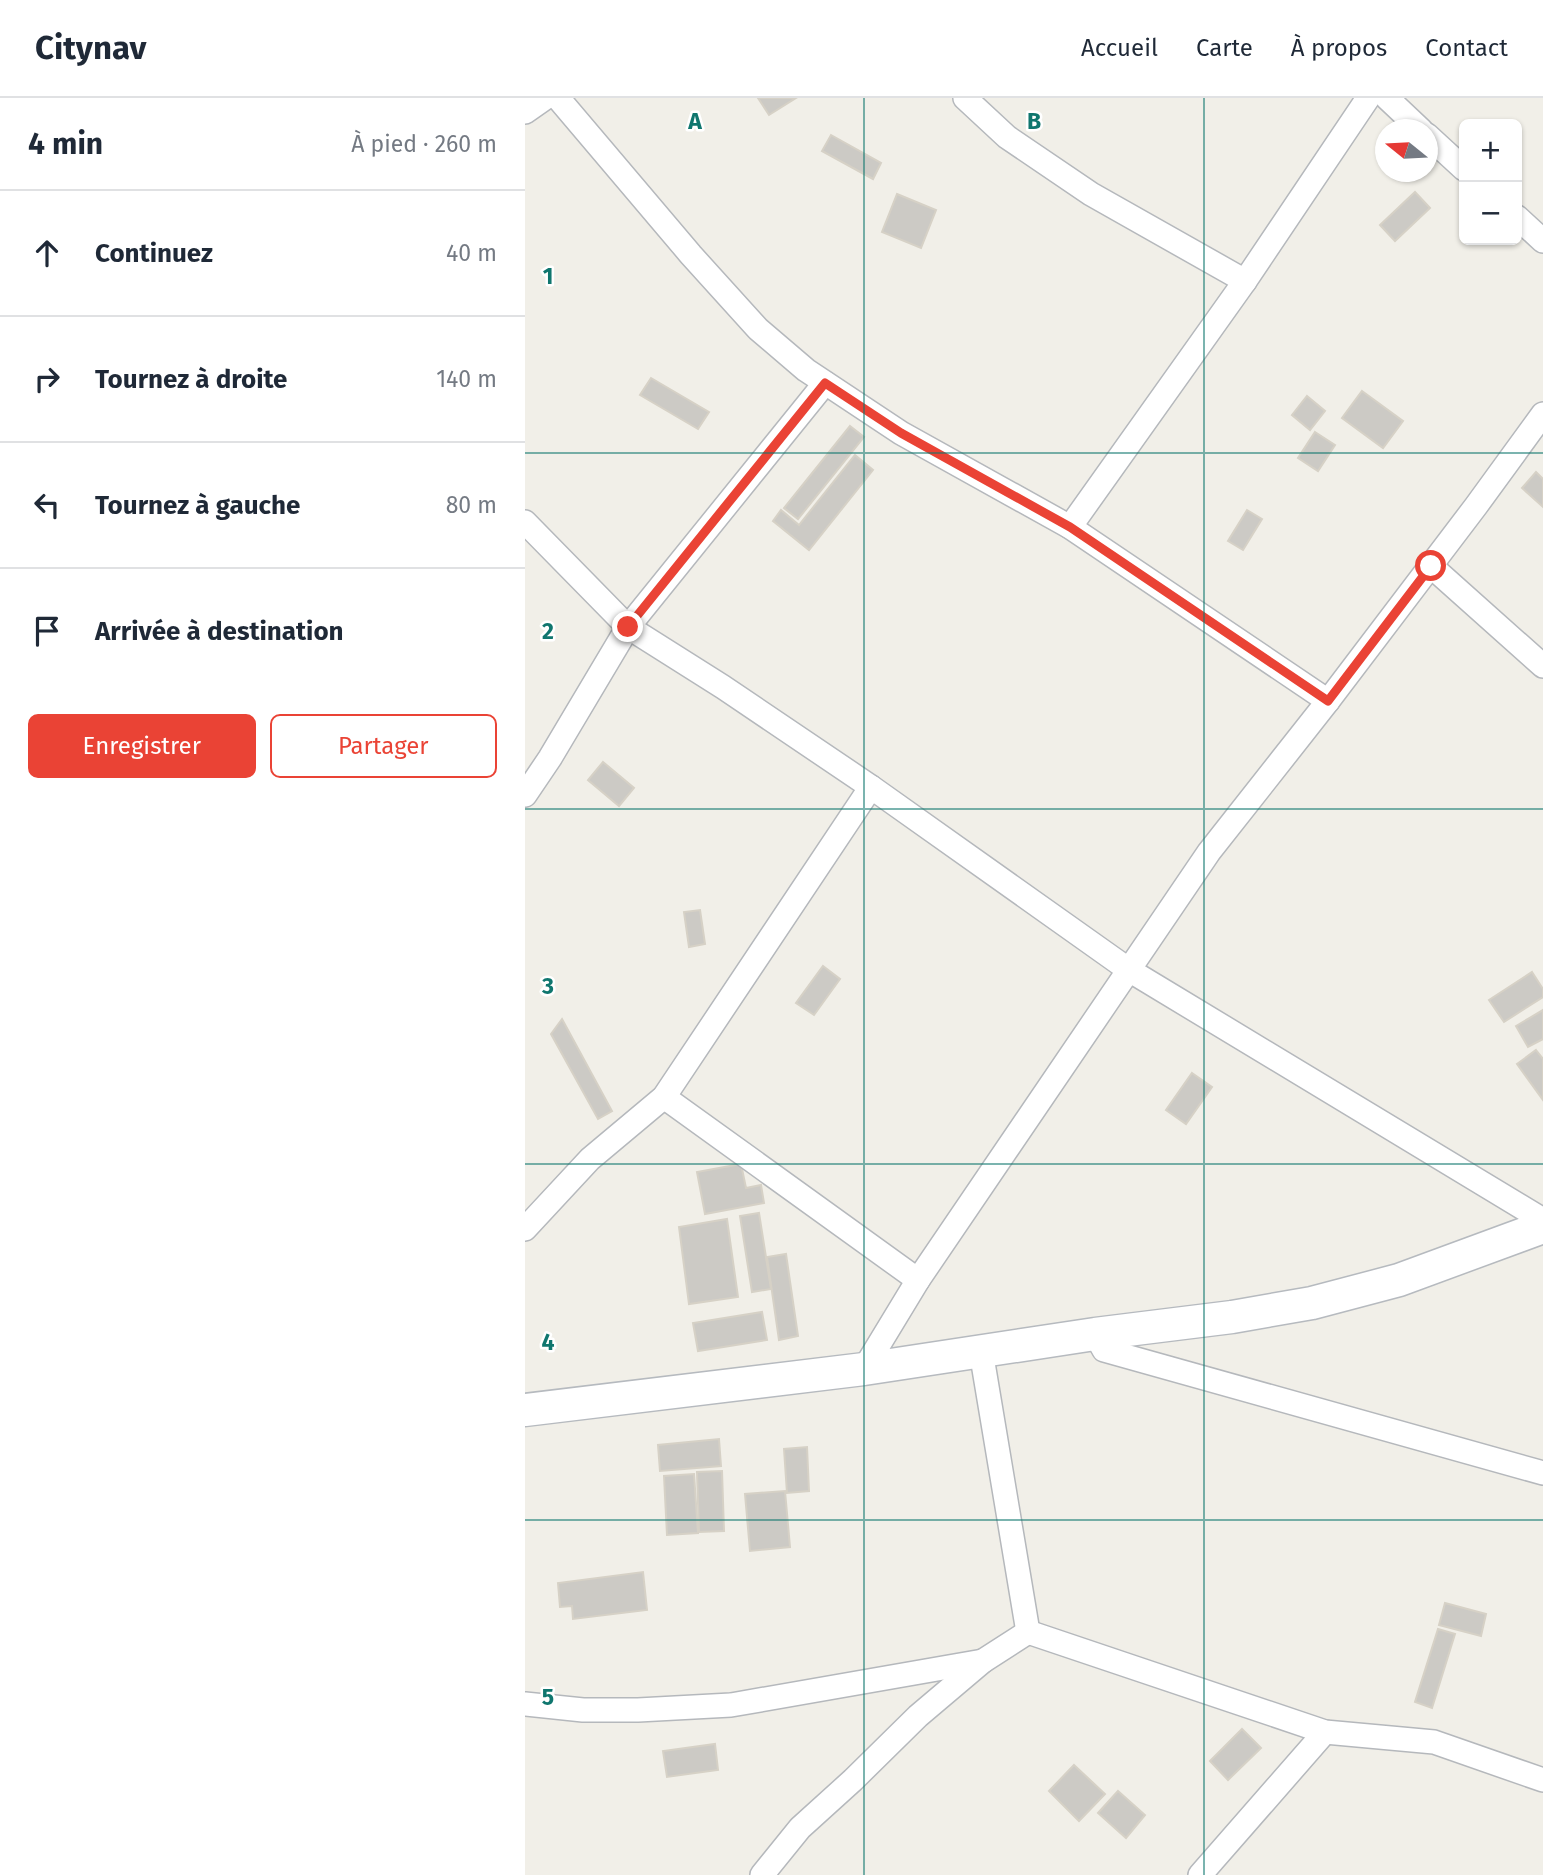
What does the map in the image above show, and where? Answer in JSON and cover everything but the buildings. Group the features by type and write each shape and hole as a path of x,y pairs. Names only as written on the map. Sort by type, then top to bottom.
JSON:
{"street":[{"path":"525,112 545,98"},
{"path":"558,98 691,255 758,329 806,370 901,433 1070,527 1328,701"},
{"path":"965,98 1007,137 1091,194 1245,281"},
{"path":"1070,527 1245,281 1368,98"},
{"path":"1387,98 1409,119"},
{"path":"1438,145 1459,164"},
{"path":"1522,222 1543,241"},
{"path":"525,795 628,627 825,383"},
{"path":"864,1369 918,1279 1209,852 1431,566 1543,414"},
{"path":"525,522 628,627 723,687 871,787 1129,970 1543,1220"},
{"path":"1431,566 1543,666"},
{"path":"525,1229 590,1159 664,1097 871,787"},
{"path":"664,1097 918,1279"},
{"path":"525,1410 864,1369 1095,1334 1232,1317 1312,1303 1399,1280 1543,1227"},
{"path":"1095,1334 1104,1350 1543,1474"},
{"path":"981,1351 1028,1632"},
{"path":"762,1875 800,1828 918,1716 983,1661 1028,1632"},
{"path":"1028,1632 1325,1732 1434,1742 1543,1780"},
{"path":"525,1704 583,1710 731,1705 983,1661"},
{"path":"1200,1875 1325,1732"}],"route":[{"path":"628,627 825,383 901,433 1070,527 1328,701 1431,566"}]}
